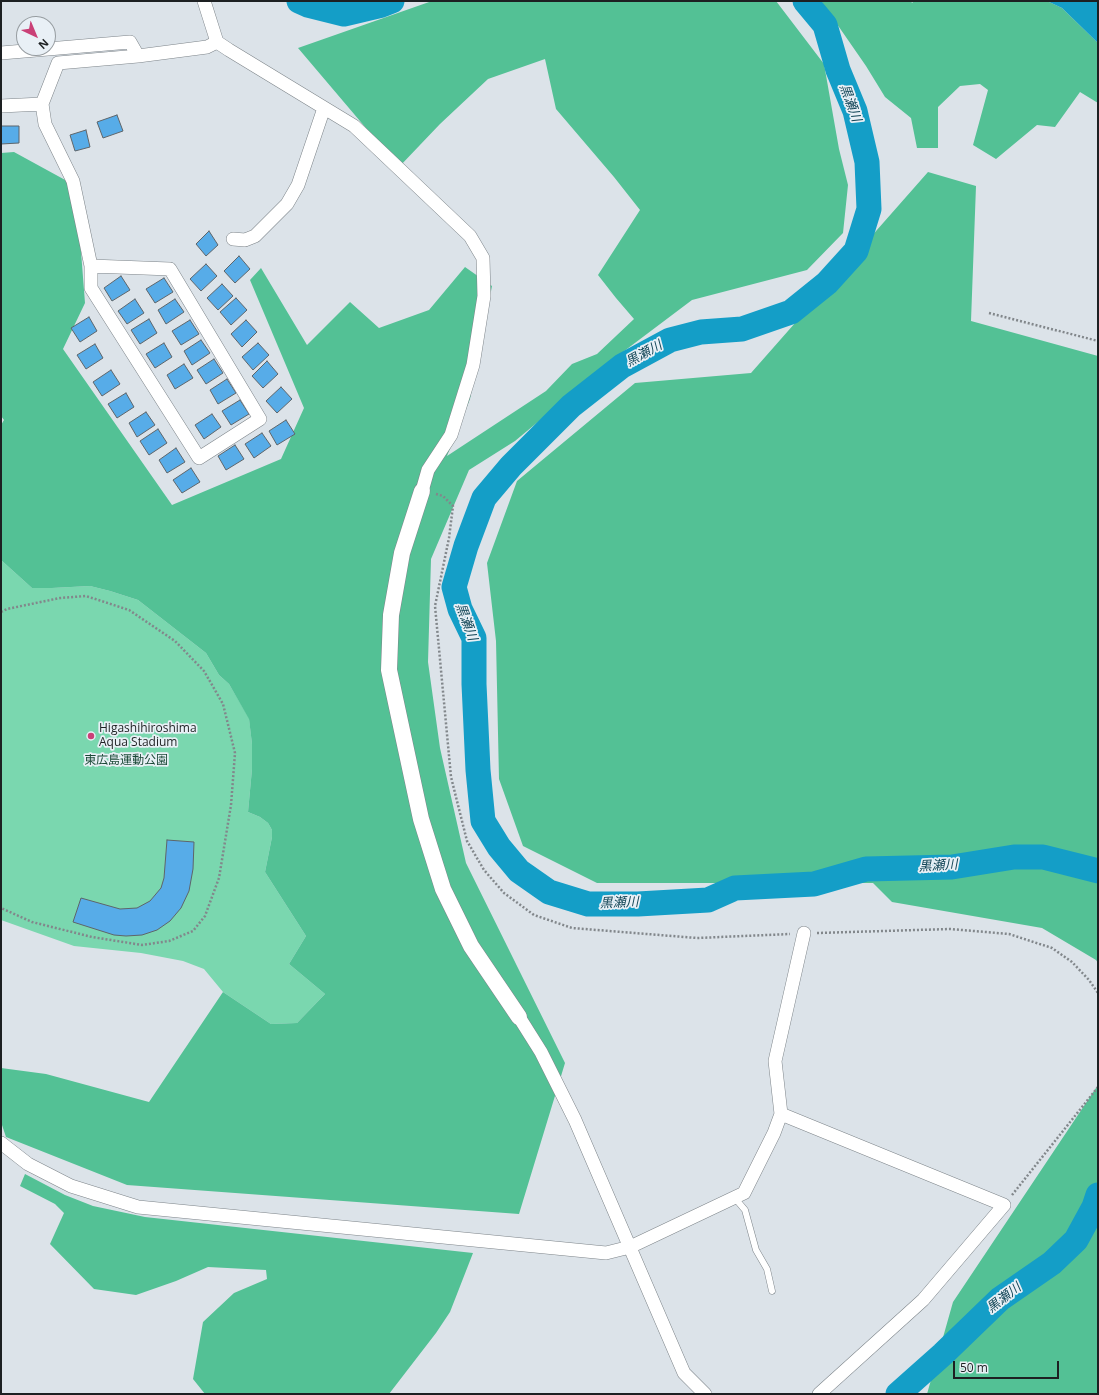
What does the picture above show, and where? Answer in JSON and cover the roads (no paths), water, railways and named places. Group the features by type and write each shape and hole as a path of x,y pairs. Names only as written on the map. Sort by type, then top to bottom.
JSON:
{"street":[{"path":"204,1 216,37 229,50 354,126 470,236 483,258 484,296 473,365 451,435 428,470 401,561 391,615 389,670 421,819 443,889 471,946 541,1052 575,1120 684,1373 705,1394"},
{"path":"91,266 170,269 260,419 199,458 91,288 91,266 73,181 45,124 42,104 58,63 138,56 207,47 216,37"},
{"path":"1,53 130,42 138,56"},
{"path":"1,106 42,104"},
{"path":"233,239 245,240 255,236 287,204 298,185 324,108"},
{"path":"1,1143 28,1164 71,1186 138,1207 606,1253 630,1246 744,1193 774,1133 781,1114 775,1061 804,933"},
{"path":"781,1114 1004,1205 923,1300 818,1394"}],"lane":[{"path":"734,1197 745,1210 756,1250 767,1269 772,1291"}],"water":[{"path":"1047,1 1098,1 1098,43 1062,8"}],"waterway":[{"name":"黒瀬川","path":"299,1 308,5 344,14 382,5 392,1"},
{"name":"黒瀬川","path":"805,1 825,25 838,70 855,111 867,162 869,209 856,251 827,283 791,312 742,329 701,332 670,340 622,366 571,406 511,466 484,498 466,546 454,587 460,609 474,638 474,684 478,770 483,821 499,847 519,871 549,892 588,904 638,904 708,900 735,888 814,884 866,869 952,867 1014,857 1043,857 1098,871"},
{"name":"黒瀬川","path":"898,1394 943,1354 1000,1299 1052,1263 1076,1240 1094,1207 1098,1195"}],"place":[{"name":"Higashihiroshima Aqua Stadium","path":"91,736"}],"park label":[{"name":"東広島運動公園","path":"126,761"}]}
